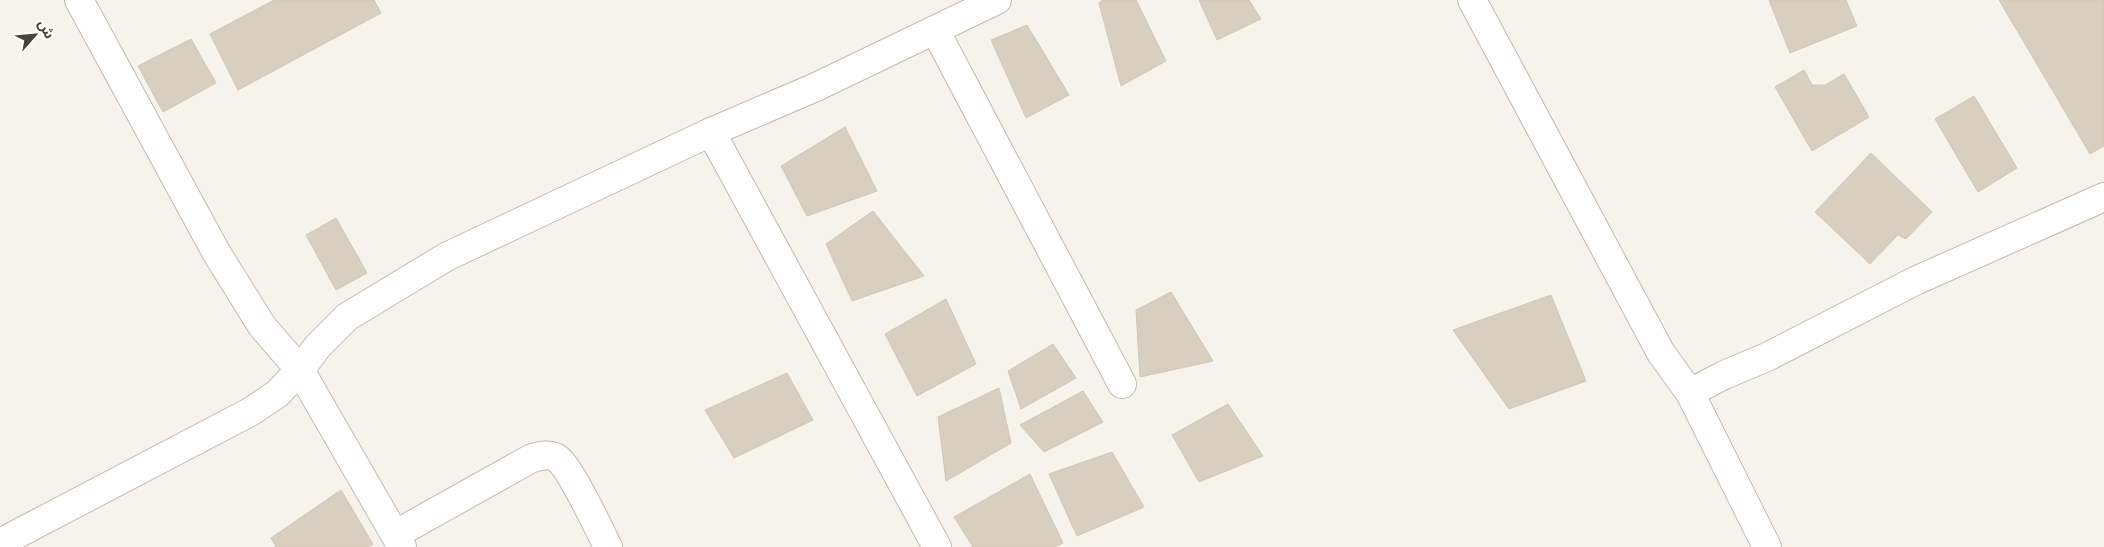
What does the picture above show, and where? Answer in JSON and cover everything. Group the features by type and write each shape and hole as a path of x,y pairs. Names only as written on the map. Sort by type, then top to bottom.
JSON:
{"street":[{"path":"79,0 216,252 262,326 300,370 399,540 532,458 544,455 557,458 568,472 608,547"},
{"path":"0,542 250,412 277,394 300,370 318,346 347,318 446,257 711,132 816,87 997,0"},
{"path":"1472,0 1661,353 1690,393 1767,547"},
{"path":"935,30 1122,384"},
{"path":"711,132 937,547"},
{"path":"1690,393 1724,375 1767,357 1915,281 2104,197"}],"building":[{"path":"274,0 374,0 381,13 238,90 210,34"},
{"path":"1103,0 1136,0 1166,61 1121,86 1099,3"},
{"path":"1199,0 1249,0 1261,19 1217,40"},
{"path":"1769,0 1846,0 1857,26 1790,53"},
{"path":"1999,0 2104,0 2104,146 2090,154"},
{"path":"1027,25 1069,95 1026,118 991,40"},
{"path":"191,39 216,83 163,112 138,66"},
{"path":"1804,70 1812,85 1825,85 1844,74 1869,117 1812,151 1775,87"},
{"path":"1974,96 2017,168 1978,192 1935,119"},
{"path":"845,127 877,191 807,216 781,166"},
{"path":"1871,153 1932,212 1906,239 1898,235 1870,264 1815,212"},
{"path":"873,211 924,276 852,301 826,244"},
{"path":"336,218 367,273 336,290 306,235"},
{"path":"1171,292 1213,361 1140,377 1136,310"},
{"path":"1551,295 1586,381 1509,409 1453,330"},
{"path":"946,299 976,364 917,396 885,334"},
{"path":"1053,344 1076,378 1021,409 1008,371"},
{"path":"787,373 813,420 734,458 705,410"},
{"path":"999,388 1011,443 946,481 938,417"},
{"path":"1083,391 1103,422 1044,452 1020,425"},
{"path":"1228,404 1263,456 1199,482 1172,435"},
{"path":"1112,452 1144,507 1077,536 1049,474"},
{"path":"1030,474 1063,543 1055,547 973,547 954,517"},
{"path":"341,490 373,544 368,547 276,547 271,538"}]}
